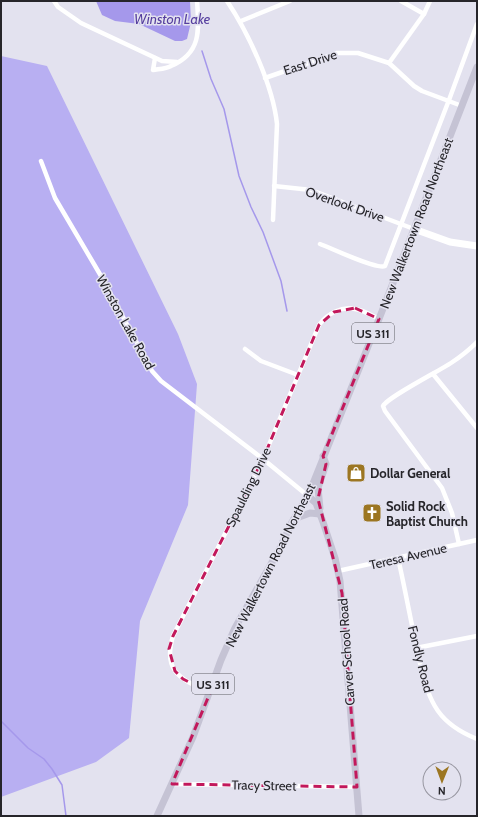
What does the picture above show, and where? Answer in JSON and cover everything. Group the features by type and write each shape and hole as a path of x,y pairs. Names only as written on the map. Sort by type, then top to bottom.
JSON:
{"main road":[{"name":"New Walkertown Road Northeast","path":"157,816 193,737 221,660 235,628 308,496 477,67"},
{"path":"294,519 310,513 320,514 318,488 326,464 323,456"},
{"name":"Carver School Road","path":"308,496 316,503 320,514 338,571 342,593 359,816"}],"street":[{"path":"54,1 58,7 81,23 162,61 178,62"},
{"path":"155,58 152,70 171,66 192,50 198,37 197,1"},
{"path":"228,1 241,22 265,78 275,109 277,124 273,220"},
{"path":"241,22 290,1"},
{"path":"401,1 424,14"},
{"path":"389,64 424,14 430,1"},
{"path":"320,244 372,265 383,267 386,264 477,24"},
{"name":"East Drive","path":"265,78 322,57 342,52 366,55 389,64 422,91 462,106"},
{"name":"Winston Lake Road","path":"41,161 55,198 101,276 152,371 161,381 263,459 308,496"},
{"name":"Overlook Drive","path":"274,186 311,190 414,229"},
{"path":"414,229 450,242 477,246"},
{"name":"Spaulding Drive","path":"210,693 183,679 175,671 170,661 169,649 173,636 263,459 319,325 325,317 334,312 355,308 379,319"},
{"path":"459,544 447,498 439,484 383,406 394,397 462,356 477,342"},
{"path":"245,349 261,361 298,375"},
{"path":"433,374 477,428"},
{"name":"Teresa Avenue","path":"338,571 477,540"},
{"name":"Fondly Road","path":"398,558 416,648 429,695 437,710 454,727 477,739"},
{"path":"416,648 477,636"},
{"name":"Tracy Street","path":"172,784 357,787"}],"highlighted area":[{"path":"355,308 379,319 323,456 326,464 318,499 342,593 357,787 172,784 210,693 183,679 175,671 169,649 173,636 263,459 319,325 334,312"}],"shaded area":[{"path":"1,56 47,66 178,334 197,384 188,505 140,621 129,738 96,762 1,797"}],"water":[{"name":"Winston Lake","path":"96,1 190,1 191,22 187,39 175,41 139,24 115,21 102,15"}],"waterway":[{"path":"202,51 211,79 224,109 239,176 263,232 281,281 287,311"},
{"path":"1,721 28,748 44,759 52,769 62,785 66,816"}],"place":[{"name":"Dollar General","path":"356,473"},
{"name":"Solid Rock Baptist Church","path":"372,513"}]}
